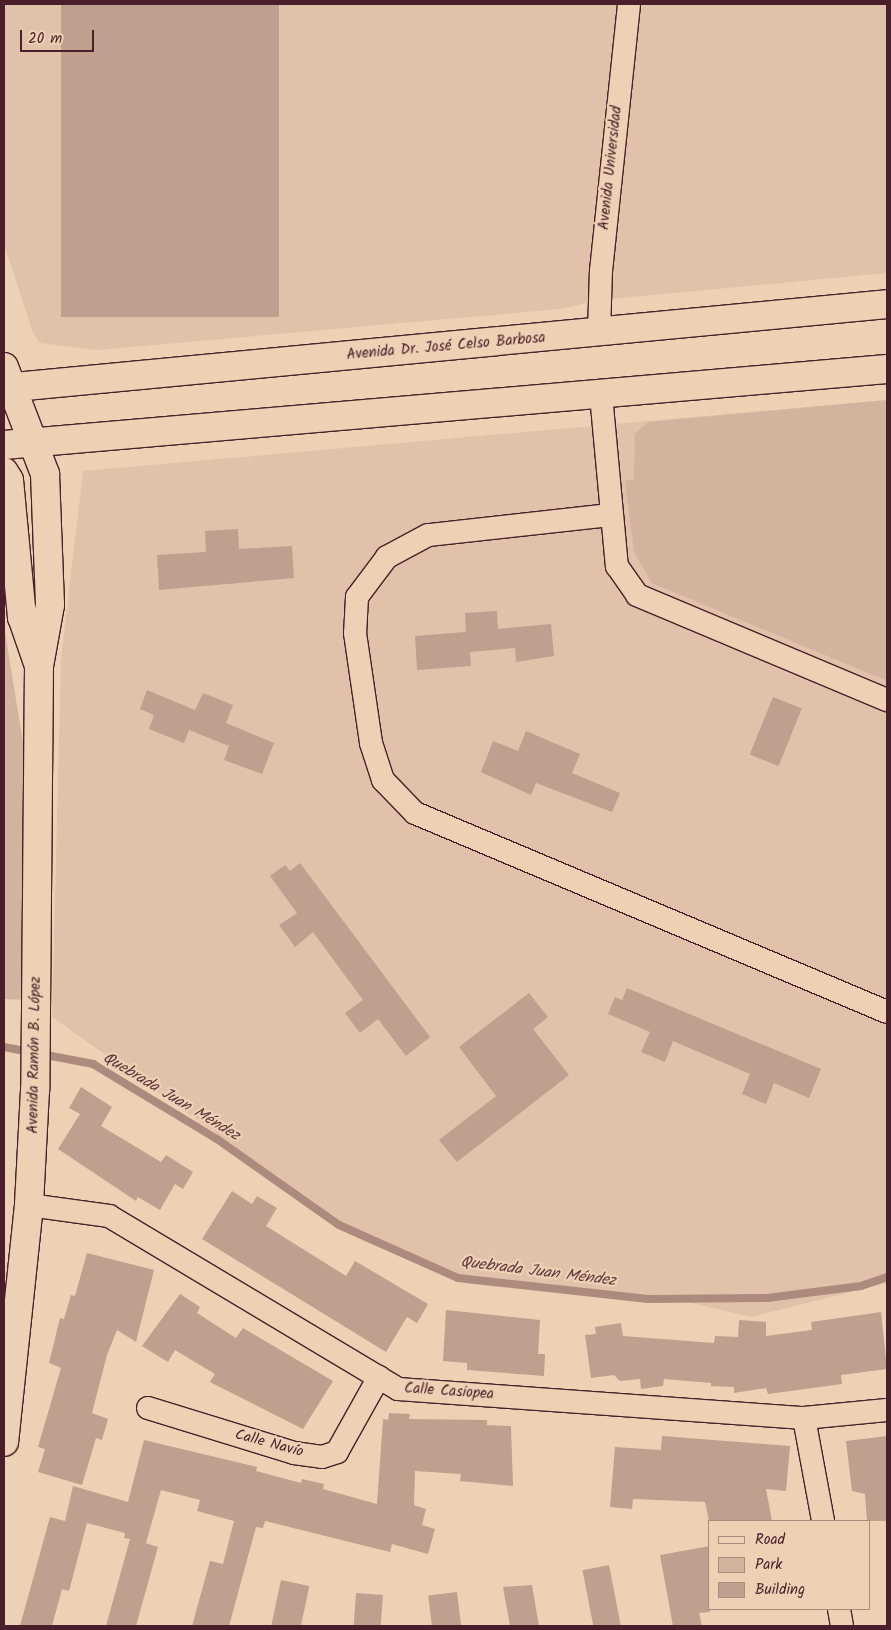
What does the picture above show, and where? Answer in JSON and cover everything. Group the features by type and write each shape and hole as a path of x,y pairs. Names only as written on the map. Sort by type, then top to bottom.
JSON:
{"main road":[{"name":"Avenida Dr. José Celso Barbosa","path":"6,381 600,333 887,304"},
{"path":"4,445 601,395 887,368"},
{"name":"Avenida Ramón B. López","path":"4,1442 29,1205 35,1090 39,666 50,605 45,474 6,381"},
{"name":"Avenida Ramón B. López","path":"4,472 9,480 22,617 39,666"}],"street":[{"name":"Avenida Universidad","path":"600,333 601,271 629,4"},
{"path":"601,395 610,516 617,566 637,595 887,700"},
{"path":"610,516 428,535 387,558 357,597 355,633 369,735 383,780 415,813 887,1012"},
{"name":"Calle Casiopea","path":"29,1205 110,1216 398,1389 804,1418 887,1410"},
{"name":"Calle Navío","path":"148,1408 294,1453 322,1457 337,1452 379,1377"},
{"path":"804,1418 823,1520"},
{"path":"839,1610 842,1626"}],"shaded area":[{"path":"4,4 887,4 887,273 600,300 560,309 97,350 40,343 33,333 4,244"},
{"path":"887,400 887,1283 751,1317 666,1297 575,1295 468,1284 356,1232 52,1017 61,660 83,471"}],"green space":[{"path":"887,400 887,681 652,583 634,552 625,481 634,479 635,434 648,422"},
{"path":"4,626 26,761 25,1000 4,999"}],"building":[{"path":"61,4 279,4 279,317 61,317"},
{"path":"238,529 239,549 292,546 294,578 159,590 157,555 206,552 205,531"},
{"path":"497,611 498,629 551,624 554,656 516,662 515,648 470,652 471,666 417,670 415,636 466,632 465,613"},
{"path":"147,690 195,710 203,693 233,705 226,723 274,743 262,774 224,760 229,746 189,730 184,743 149,729 154,715 140,709"},
{"path":"773,697 802,709 779,766 750,754"},
{"path":"526,731 580,754 572,773 620,793 612,812 536,783 531,795 481,772 493,741 518,751"},
{"path":"300,863 430,1037 406,1056 378,1019 360,1033 345,1013 363,1000 313,932 295,947 279,925 297,913 270,876 285,865 290,871"},
{"path":"627,988 821,1069 809,1098 774,1083 766,1104 742,1094 750,1074 673,1041 665,1062 641,1052 650,1032 608,1014 615,997 622,1000"},
{"path":"529,993 548,1017 533,1029 569,1075 457,1162 439,1140 496,1096 459,1047"},
{"path":"81,1087 112,1107 101,1126 161,1162 166,1155 193,1172 183,1189 175,1184 160,1210 138,1197 136,1201 58,1149 80,1114 69,1108"},
{"path":"232,1191 252,1204 257,1196 277,1208 266,1226 346,1276 355,1261 428,1304 417,1323 407,1317 386,1352 202,1239"},
{"path":"87,1253 154,1270 136,1342 117,1330 107,1355 92,1413 108,1419 102,1440 96,1438 82,1485 38,1472 45,1449 38,1447 61,1368 49,1363 60,1318 64,1319 71,1295 75,1296"},
{"path":"180,1294 200,1307 197,1313 236,1338 243,1328 333,1381 303,1429 210,1382 215,1374 175,1350 168,1362 142,1346"},
{"path":"446,1310 540,1320 538,1354 545,1354 544,1376 467,1370 467,1363 443,1361"},
{"path":"881,1312 887,1369 841,1375 842,1384 768,1394 766,1388 734,1393 734,1387 711,1386 711,1383 664,1379 663,1386 641,1389 640,1379 620,1381 614,1375 591,1378 585,1335 596,1334 595,1327 621,1323 623,1336 714,1343 715,1336 738,1337 739,1320 766,1322 766,1336 812,1330 811,1322"},
{"path":"389,1413 410,1414 409,1419 487,1420 487,1425 511,1426 513,1486 460,1481 461,1474 415,1471 414,1505 426,1509 422,1525 435,1529 428,1554 392,1544 390,1552 265,1521 263,1528 256,1527 229,1626 192,1626 210,1561 223,1564 234,1521 197,1511 200,1500 161,1490 146,1543 142,1542 158,1547 136,1626 106,1626 130,1539 124,1538 125,1533 87,1523 69,1591 62,1589 52,1626 20,1626 50,1517 65,1521 73,1486 128,1502 144,1440 257,1467 256,1471 301,1483 302,1479 324,1484 323,1489 377,1504 383,1419 388,1420"},
{"path":"662,1436 790,1446 786,1491 766,1489 772,1520 709,1520 705,1502 633,1499 632,1509 610,1507 615,1447 661,1450"},
{"path":"887,1436 887,1521 867,1520 865,1494 852,1491 846,1441"},
{"path":"708,1546 708,1610 710,1612 699,1613 702,1626 673,1626 660,1555"},
{"path":"609,1565 621,1626 593,1626 582,1570"},
{"path":"281,1580 309,1586 301,1626 271,1626"},
{"path":"532,1585 539,1626 510,1626 503,1587"},
{"path":"457,1592 461,1626 432,1626 428,1596"},
{"path":"356,1593 383,1595 381,1626 354,1626"}],"waterway":[{"name":"Quebrada Juan Méndez","path":"4,1047 93,1064 217,1139 339,1225 458,1278 648,1299 767,1298 861,1286 887,1277"}]}
